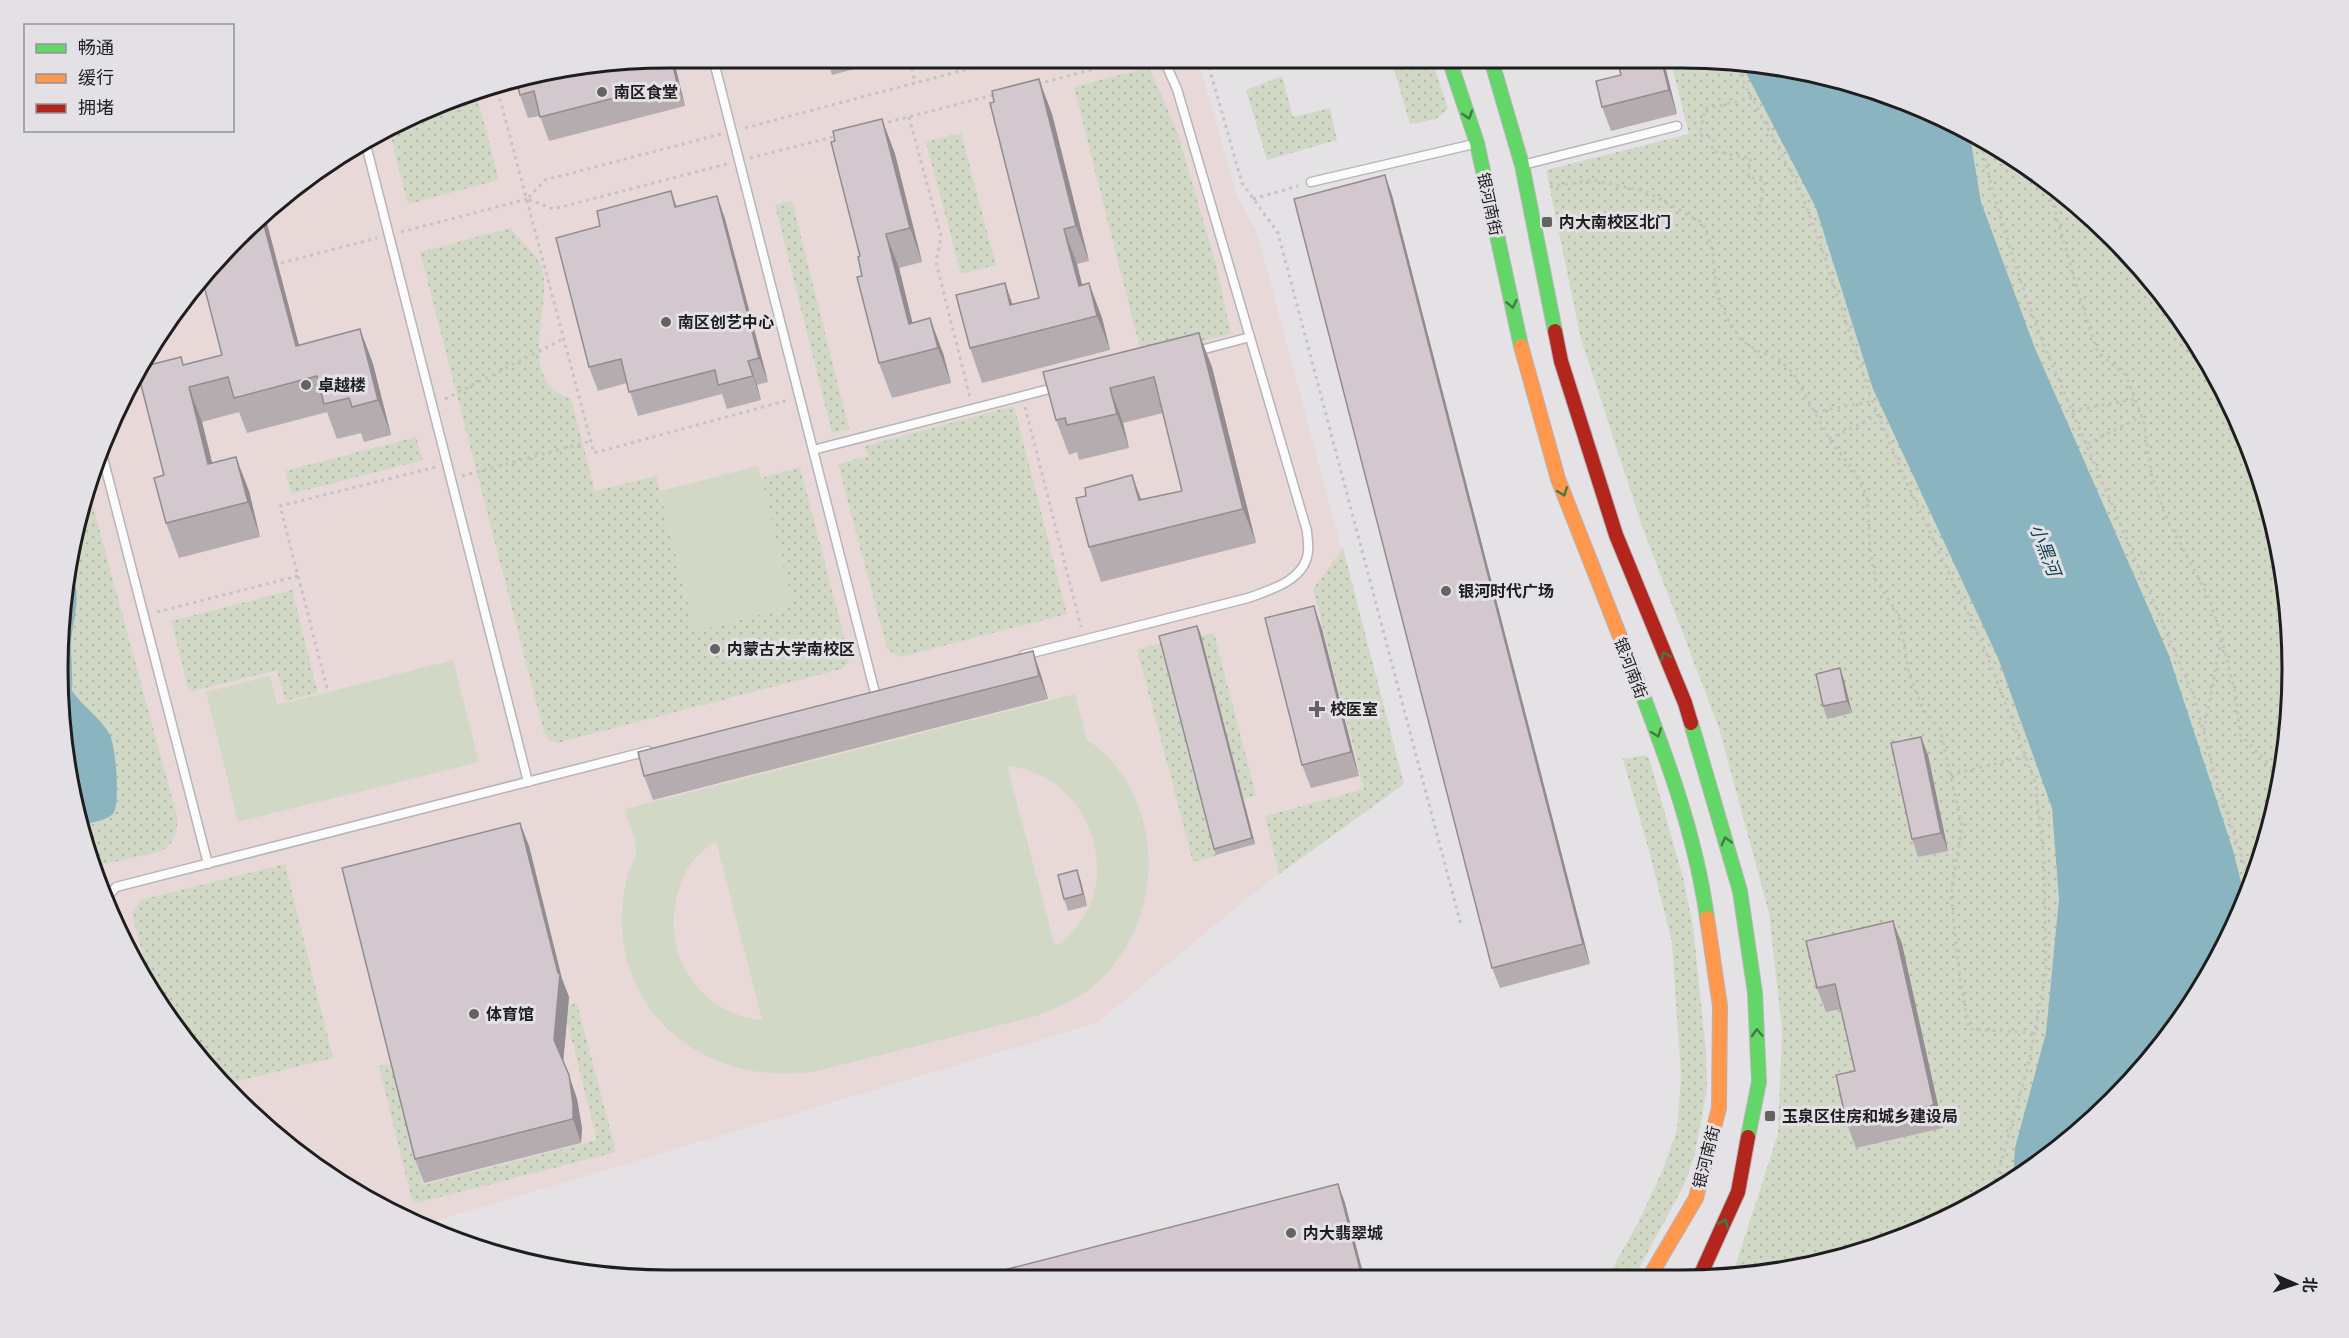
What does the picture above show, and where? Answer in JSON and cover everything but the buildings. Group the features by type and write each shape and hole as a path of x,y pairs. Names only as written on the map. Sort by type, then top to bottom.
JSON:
{"main road":[{"name":"银河南街","path":"1452,68 1477,143 1524,362 1558,479 1669,763 1703,888 1720,1006 1719,1108 1696,1198 1654,1270"},
{"path":"1494,68 1522,165 1561,361 1616,535 1685,703 1719,812 1740,891 1755,993 1759,1082 1738,1192 1703,1269"}],"lane":[{"path":"716,68 875,693"},
{"path":"1018,657 1248,598 1283,585 1301,569 1309,552 1307,531 1177,89 1168,68"},
{"path":"1522,165 1677,126"},
{"path":"1311,182 1477,143"},
{"path":"366,149 528,782"},
{"path":"1193,352 1250,337"},
{"path":"813,450 1068,384"},
{"path":"104,463 208,864"},
{"path":"863,696 886,691"},
{"path":"111,893 116,887 655,749"}],"path":[{"path":"912,68 915,83"},
{"path":"281,263 526,200 545,180 972,68"},
{"path":"1030,86 1097,68"},
{"path":"1209,68 1242,183 1278,234 1461,925"},
{"path":"1738,71 1801,192 1872,401 1905,479 1986,652 2035,782 2044,858 2046,972 2028,1067 1998,1173 1999,1179"},
{"path":"498,92 594,453 800,398"},
{"path":"875,126 998,94"},
{"path":"1752,98 1705,108 1700,135 1714,138 1712,151 1751,158 1748,177 1765,181 1757,221"},
{"path":"909,117 941,236 936,262 973,409"},
{"path":"526,200 553,209 841,135"},
{"path":"1983,149 2014,262 2040,336 2195,699 2216,780 2246,871"},
{"path":"1550,187 1594,180 1647,192 1703,223 1713,251 1716,290 1725,314 1740,339 1756,350 1779,360 1793,374 1829,439 1855,472 1867,497 1870,550 1876,580 1899,616 1909,674 1923,709 1940,729 1962,826 1951,895 1960,980 1969,1029 2035,1033"},
{"path":"1253,199 1311,182"},
{"path":"2051,196 2098,353 2126,375 2142,416 2151,474 2165,515 2208,596 2236,697 2240,734 2273,769"},
{"path":"432,406 563,339"},
{"path":"1023,396 1085,640"},
{"path":"2072,411 2135,399"},
{"path":"1814,412 1872,401"},
{"path":"1829,439 1878,415"},
{"path":"2087,444 2142,416"},
{"path":"451,479 591,441"},
{"path":"327,688 280,506 447,464"},
{"path":"144,616 298,576"},
{"path":"2204,733 2221,637"},
{"path":"1950,775 2026,756"}],"shaded area":[{"name":"内蒙古大学南校区","path":"669,68 1200,68 1236,193 1258,236 1404,784 1256,891 1097,1023 432,1222 368,1190 303,1146 272,1121 217,1066 192,1035 148,970 130,935 113,899 88,825 79,786 69,708 69,630 73,590 79,552 99,476 113,439 148,368 192,303 217,272 272,217 335,169 368,148 439,113 476,99 552,79 630,69"}],"green space":[{"path":"1149,68 1177,131 1216,264 1231,334 1142,356 1074,87"},
{"path":"1394,68 1435,68 1448,109 1436,119 1410,124"},
{"path":"1672,68 1719,69 1797,79 1873,99 1946,130 2014,169 2077,217 2132,272 2180,335 2201,368 2236,439 2250,476 2270,552 2276,590 2282,669 2276,748 2270,786 2250,862 2236,899 2201,970 2157,1035 2132,1066 2077,1121 2046,1146 1981,1190 1946,1208 1910,1225 1836,1250 1797,1259 1735,1267 1778,1134 1782,1030 1769,913 1719,728 1643,529 1581,339 1546,170 1689,134"},
{"path":"1282,76 1293,117 1330,108 1337,140 1267,160 1246,90"},
{"path":"478,99 499,180 408,204 391,136 439,113"},
{"path":"961,133 996,265 961,274 926,142"},
{"path":"792,201 849,429 832,433 775,205"},
{"path":"510,228 540,262 542,268 544,285 539,342 540,360 544,376 554,390 571,399 595,491 656,476 695,631 793,606 761,478 800,467 849,655 848,664 841,669 557,743 549,740 544,733 420,252"},
{"path":"1014,406 1067,614 900,657 887,649 838,464 868,456 865,446"},
{"path":"416,437 423,460 291,494 285,471"},
{"path":"758,466 793,606 695,631 660,491"},
{"path":"92,501 178,820 174,838 170,845 162,851 100,865 79,786 69,708 69,630 79,552"},
{"path":"1343,548 1404,784 1279,874 1265,816 1364,789 1313,589"},
{"path":"292,590 318,693 285,701 277,670 189,692 171,621"},
{"path":"1214,633 1256,795 1243,799 1200,636"},
{"path":"1161,643 1216,856 1193,862 1137,649"},
{"path":"453,660 479,762 238,822 206,692 270,676 277,705"},
{"path":"1075,694 1087,740 1104,753 1119,770 1139,808 1146,833 1149,858 1148,883 1134,932 1121,955 1105,975 1086,992 1062,1005 1037,1016 817,1071 781,1074 747,1070 715,1060 686,1044 661,1023 642,996 628,964 622,928 625,888 636,849 625,809","holes":["1007,766 1019,767 1038,774 1061,789 1078,808 1090,831 1096,856 1096,882 1089,906 1076,928 1055,946","716,841 762,1019 762,1020 740,1016 720,1007 704,994 691,978 681,960 675,940 674,918 677,896 683,878 694,859"]},
{"path":"1645,755 1649,758 1684,881 1693,927 1706,1050 1707,1088 1695,1154 1685,1183 1638,1270 1611,1270 1638,1223 1662,1172 1677,1130 1681,1077 1672,942 1623,759"},
{"path":"285,864 333,1058 233,1082 192,1035 145,965 132,914 140,900"},
{"path":"577,1003 616,1152 413,1204 379,1066 392,1063 423,1185 597,1140 567,1021 568,1006"}],"water":[{"name":"小黑河","path":"1745,72 1797,79 1873,99 1910,113 1971,143 1981,202 2034,346 2168,653 2233,850 2242,884 2201,970 2157,1035 2132,1066 2077,1121 2014,1169 2015,1148 2046,1033 2059,899 2052,808 1998,658 1873,389 1816,208"},
{"path":"74,583 77,594 71,643 72,691 109,733 114,749 116,806 112,815 88,824 73,748 68,669"}],"traffic: fast":[{"path":"1452,68 1477,143 1521,346"},
{"path":"1494,68 1522,165 1555,331"},
{"path":"1630,662 1686,820 1702,885 1707,918"},
{"path":"1691,723 1740,891 1755,993 1759,1082 1748,1137"}],"traffic: slow":[{"path":"1521,346 1558,479 1630,662"},
{"path":"1654,1270 1696,1198 1719,1108 1720,1006 1707,918"}],"traffic: jam":[{"path":"1555,331 1561,361 1616,535 1685,703 1691,723"},
{"path":"1703,1269 1738,1192 1748,1137"}],"place":[{"name":"南区食堂","path":"602,92"},
{"name":"内大南校区北门","path":"1547,222"},
{"name":"南区创艺中心","path":"666,322"},
{"name":"卓越楼","path":"306,385"},
{"name":"银河时代广场","path":"1446,591"},
{"name":"内蒙古大学南校区","path":"715,649"},
{"name":"校医室","path":"1317,709"},
{"name":"体育馆","path":"474,1014"},
{"name":"玉泉区住房和城乡建设局","path":"1770,1116"},
{"name":"内大翡翠城","path":"1291,1233"}]}
